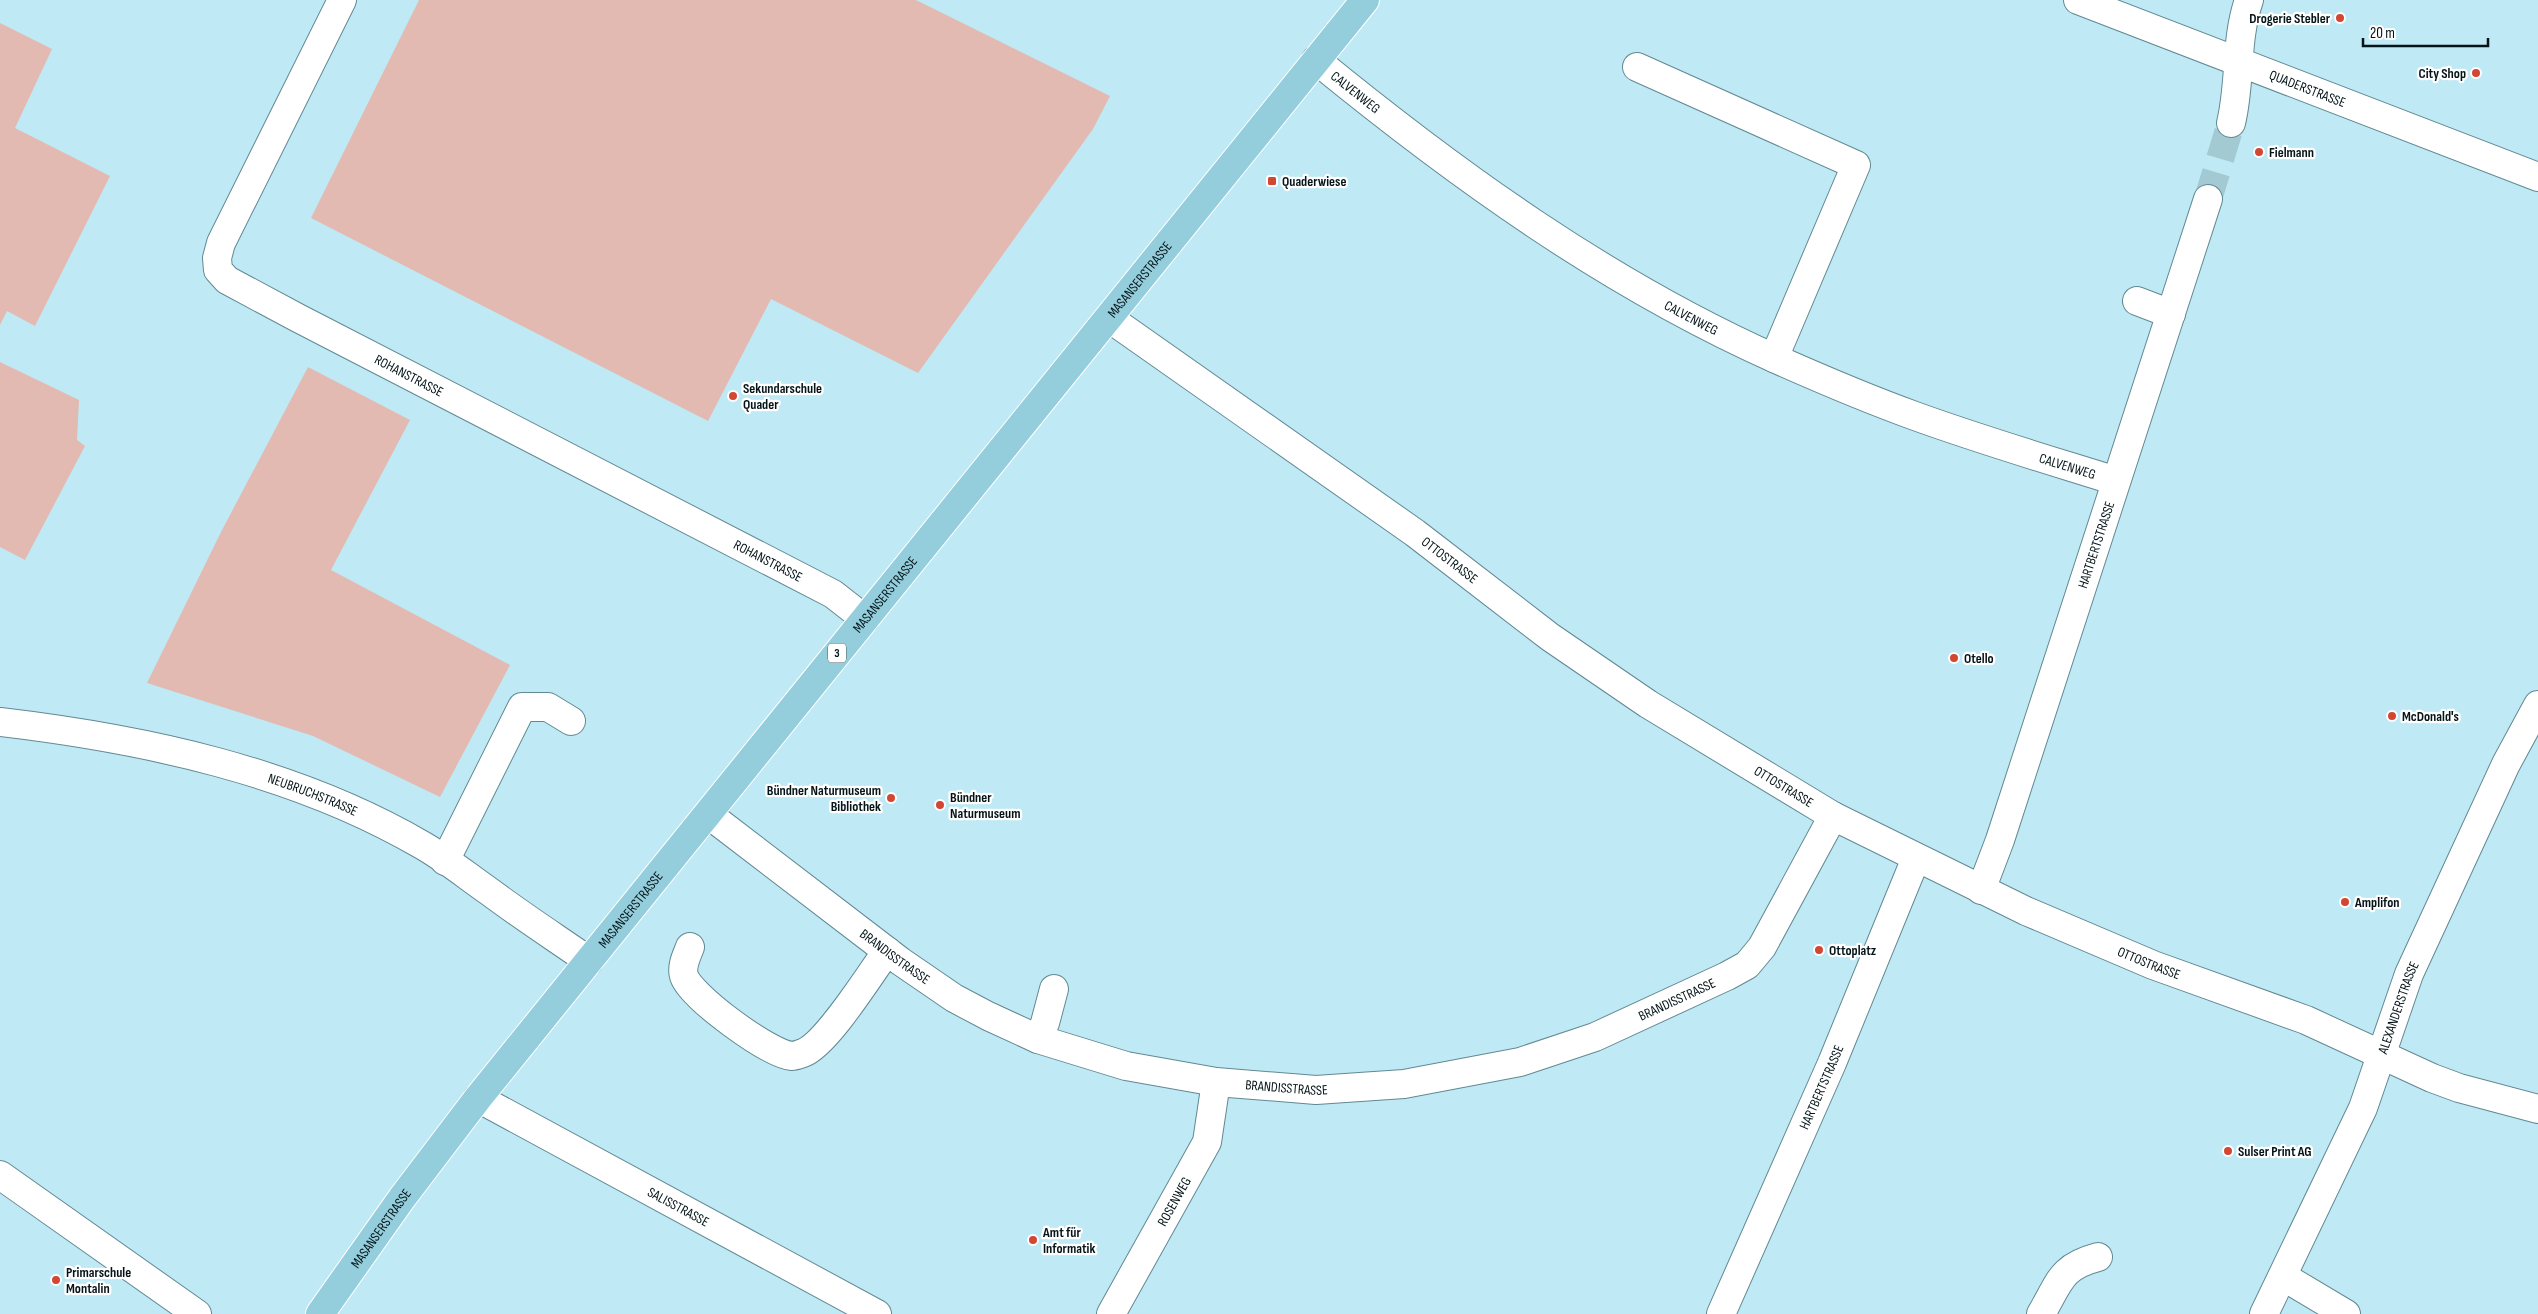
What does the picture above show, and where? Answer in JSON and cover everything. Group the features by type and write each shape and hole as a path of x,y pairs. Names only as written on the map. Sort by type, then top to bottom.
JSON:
{"main road":[{"name":"MASANSERSTRASSE","path":"320,1314 397,1205 478,1098 1365,0"}],"street":[{"name":"ROHANSTRASSE","path":"342,0 221,243 217,258 218,270 227,280 833,594 865,619"},
{"name":"QUADERSTRASSE","path":"2078,0 2538,177"},
{"path":"2231,123 2236,105 2238,60 2243,18 2249,0"},
{"name":"CALVENWEG","path":"1316,60 1424,147 1509,208 1656,299 1774,358 1916,416 2116,481"},
{"path":"1637,67 1856,164 1774,358"},
{"name":"HARTBERTSTRASSE","path":"1982,890 2000,840 2208,199"},
{"path":"2137,301 2170,314"},
{"name":"OTTOSTRASSE","path":"1109,318 1414,532 1559,643 1648,704 1832,816 2026,911 2153,965 2306,1020 2381,1056 2459,1088 2538,1109"},
{"name":"ALEXANDERSTRASSE","path":"2264,1314 2284,1277 2362,1108 2409,974 2506,764 2538,705"},
{"path":"445,861 522,707 548,707 571,721"},
{"name":"NEUBRUCHSTRASSE","path":"0,722 93,733 160,748 237,768 353,811 422,845 589,961"},
{"name":"BRANDISSTRASSE","path":"708,814 887,951 954,998 1038,1039 1126,1066 1216,1082 1316,1090 1404,1084 1520,1062 1595,1037 1685,998 1747,965 1762,947 1832,816"},
{"name":"HARTBERTSTRASSE","path":"1721,1314 1832,1063 1916,858"},
{"path":"690,947 684,962 684,976 695,992 724,1018 763,1044 793,1056 806,1052 822,1039 887,951"},
{"path":"1038,1039 1045,1023 1054,989"},
{"name":"ROSENWEG","path":"1111,1314 1207,1142 1216,1082"},
{"name":"SALISSTRASSE","path":"478,1098 877,1314"},
{"path":"0,1175 197,1314"},
{"path":"2042,1314 2067,1270 2082,1261 2098,1257"},
{"path":"2284,1277 2346,1314"}],"shaded area":[{"path":"419,0 916,0 1110,96 1093,129 918,373 771,299 708,421 311,218"},
{"path":"0,23 52,49 15,128 110,176 35,326 7,311 0,325"},
{"path":"0,362 79,400 77,440 85,446 25,560 0,547"},
{"path":"308,367 410,420 331,570 510,665 440,797 313,736 147,683 221,532"}],"tunnel":[{"path":"2208,199 2231,123"}],"place":[{"name":"Drogerie Stebler","path":"2340,18"},
{"name":"City Shop","path":"2476,73"},
{"name":"Fielmann","path":"2259,152"},
{"name":"Quaderwiese","path":"1272,181"},
{"name":"Sekundarschule Quader","path":"733,396"},
{"name":"Otello","path":"1954,658"},
{"name":"McDonald's","path":"2392,716"},
{"name":"Bündner Naturmuseum Bibliothek","path":"891,798"},
{"name":"Bündner Naturmuseum","path":"940,805"},
{"name":"Amplifon","path":"2345,902"},
{"name":"Ottoplatz","path":"1819,950"},
{"name":"Sulser Print AG","path":"2228,1151"},
{"name":"Amt für Informatik","path":"1033,1240"},
{"name":"Primarschule Montalin","path":"56,1280"}]}
